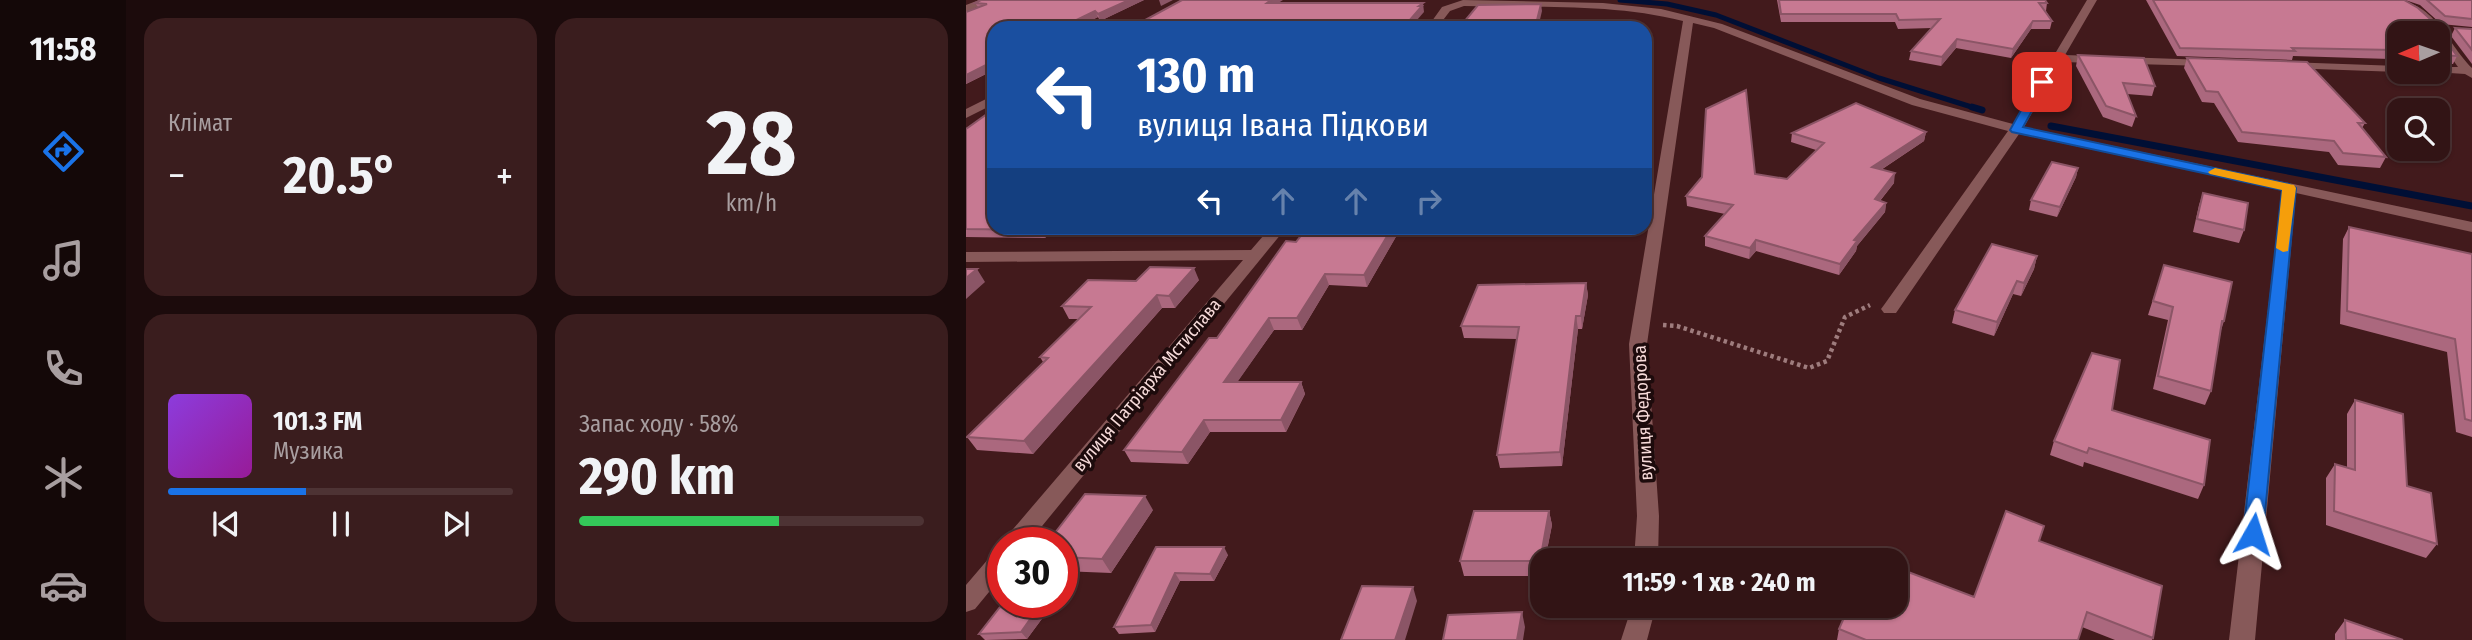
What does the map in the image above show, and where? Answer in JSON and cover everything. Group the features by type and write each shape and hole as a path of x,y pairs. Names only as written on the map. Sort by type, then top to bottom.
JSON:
{"street":[{"path":"966,9 988,0"},
{"path":"1890,309 2016,130 2092,0"},
{"path":"2399,1 2414,6 2444,30 2470,73"},
{"path":"1437,21 1446,9 1454,5 1485,2 1603,6 1661,12 1689,18 1753,39 1916,102 2016,130 2472,227"},
{"name":"вулиця Федорова","path":"1647,548 1648,516 1638,344 1672,112 1689,18"},
{"path":"2056,58 2221,63"},
{"path":"2276,65 2387,69"},
{"path":"2450,71 2470,73"},
{"path":"966,114 987,104"},
{"path":"2242,640 2289,188"},
{"name":"вулиця Патріарха Мстислава","path":"1029,527 1272,235"},
{"path":"966,257 1256,255"},
{"path":"966,602 987,577"},
{"path":"1634,640 1640,618"}],"path":[{"path":"1642,323 1676,326 1809,368 1828,360 1845,317 1866,304 1890,309"}],"building":[{"path":"981,0 1129,0 1074,21 987,21 987,64 966,75 966,12 987,4 975,3"},
{"path":"1182,0 1423,3 1409,21 1144,21"},
{"path":"1779,0 2045,0 2047,3 2039,3 2052,21 2033,21 2013,49 1957,39 1942,57 1911,51 1940,19 1899,20 1896,14 1781,14"},
{"path":"2153,0 2404,0 2432,21 2387,21 2387,50 2180,48"},
{"path":"2427,0 2472,0 2472,19 2445,16"},
{"path":"1541,4 1537,21 1465,21 1478,5"},
{"path":"2455,28 2472,29 2472,50"},
{"path":"2450,46 2457,56 2450,56"},
{"path":"2078,55 2144,58 2155,86 2123,83 2136,116 2106,106"},
{"path":"2187,58 2307,62 2365,123 2358,123 2386,157 2343,153 2334,141 2242,132 2218,92 2206,91"},
{"path":"1746,90 1755,174 1787,179 1824,143 1792,133 1856,103 1926,132 1872,167 1895,173 1875,199 1886,203 1854,240 1857,241 1840,264 1756,240 1750,248 1705,236 1733,205 1686,196 1702,177 1706,109"},
{"path":"987,114 987,229 966,229 966,129"},
{"path":"2052,162 2078,168 2060,207 2031,200"},
{"path":"2203,193 2248,203 2244,230 2197,219"},
{"path":"2349,227 2472,254 2472,421 2465,419 2455,339 2347,311"},
{"path":"1302,235 1388,235 1364,275 1325,274 1297,318 1269,318 1224,382 1301,382 1281,420 1204,420 1182,452 1124,450 1209,338 1217,338 1286,241 1296,242"},
{"path":"1992,244 2037,256 2024,283 2017,281 1997,322 1955,310"},
{"path":"2164,265 2232,282 2222,321 2211,391 2158,376 2173,307 2153,301"},
{"path":"1150,267 1194,268 1169,296 1157,295 1024,441 967,437 1048,358 1040,357 1091,307 1062,306 1088,280 1136,281"},
{"path":"966,269 977,269 966,278"},
{"path":"1586,283 1581,316 1576,316 1560,452 1497,455 1519,327 1461,326 1478,285"},
{"path":"2092,353 2120,360 2112,410 2210,440 2204,485 2089,448 2087,453 2054,441"},
{"path":"2355,400 2403,414 2407,486 2431,493 2437,544 2334,511 2335,464 2355,470"},
{"path":"1085,494 1145,496 1102,559 1078,558 1078,527 1060,527"},
{"path":"1474,511 1549,511 1542,548 1530,548 1530,561 1460,561"},
{"path":"2006,511 2044,526 2039,541 2162,586 2153,638 2087,612 2078,640 1866,640 1839,629 1844,618 1908,618 1908,572 1974,597"},
{"path":"1156,547 1224,547 1210,574 1175,573 1151,625 1114,627"},
{"path":"1362,586 1413,587 1395,640 1341,640"},
{"path":"1522,612 1517,640 1443,640 1448,615"},
{"path":"991,618 1031,618 1021,632 979,634"},
{"path":"2345,620 2403,640 2346,640"}],"waterway":[{"path":"1620,0 1667,4 1716,15 1879,78 1978,109"},
{"path":"1972,107 1982,110"},
{"path":"2051,126 2472,206"}],"slow traffic":[{"path":"2215,172 2289,188 2283,248"}],"route":[{"path":"2042,82 2016,130 2289,188 2253,534"}]}
